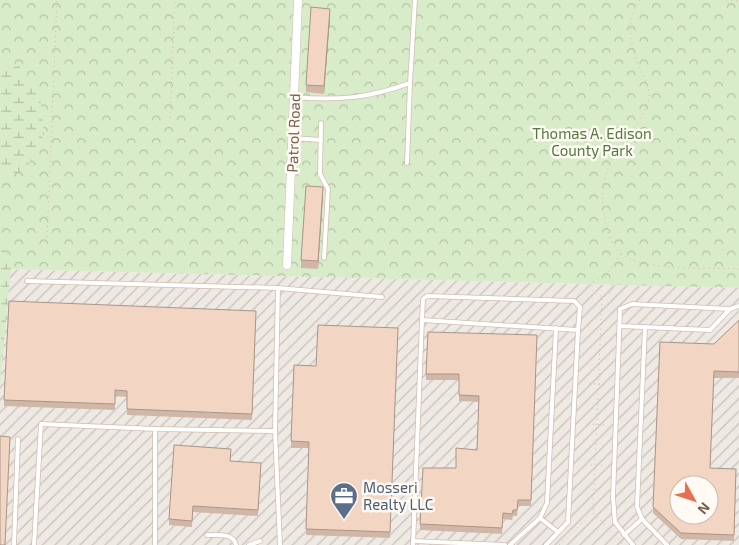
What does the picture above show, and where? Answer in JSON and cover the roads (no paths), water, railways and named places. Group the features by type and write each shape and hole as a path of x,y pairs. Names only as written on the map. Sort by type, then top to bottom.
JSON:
{"street":[{"name":"Patrol Road","path":"287,265 298,0"}],"lane":[{"path":"407,163 415,0"},
{"path":"294,97 332,100 362,97 410,83"},
{"path":"322,123 320,174 328,189 324,258"},
{"path":"293,138 321,140"},
{"path":"27,281 278,288 382,297"},
{"path":"278,288 275,431 280,545"},
{"path":"505,545 413,543 423,299 427,296 574,302 580,306 568,522 546,545"},
{"path":"633,545 615,522 613,497 620,310 632,304 730,309 739,306"},
{"path":"620,326 710,330 730,309"},
{"path":"422,320 578,330"},
{"path":"645,327 637,507 642,519 666,545"},
{"path":"510,545 540,518 547,503 556,328"},
{"path":"34,545 41,424 155,429 275,431"},
{"path":"155,429 155,545"},
{"path":"14,545 18,440"},
{"path":"540,518 558,532"},
{"path":"624,535 642,519"},
{"path":"207,535 230,536 236,542 236,545"},
{"path":"249,545 260,541"}],"place":[{"name":"Mosseri Realty LLC","path":"344,520"}],"park label":[{"name":"Thomas A. Edison County Park","path":"592,142"}]}
